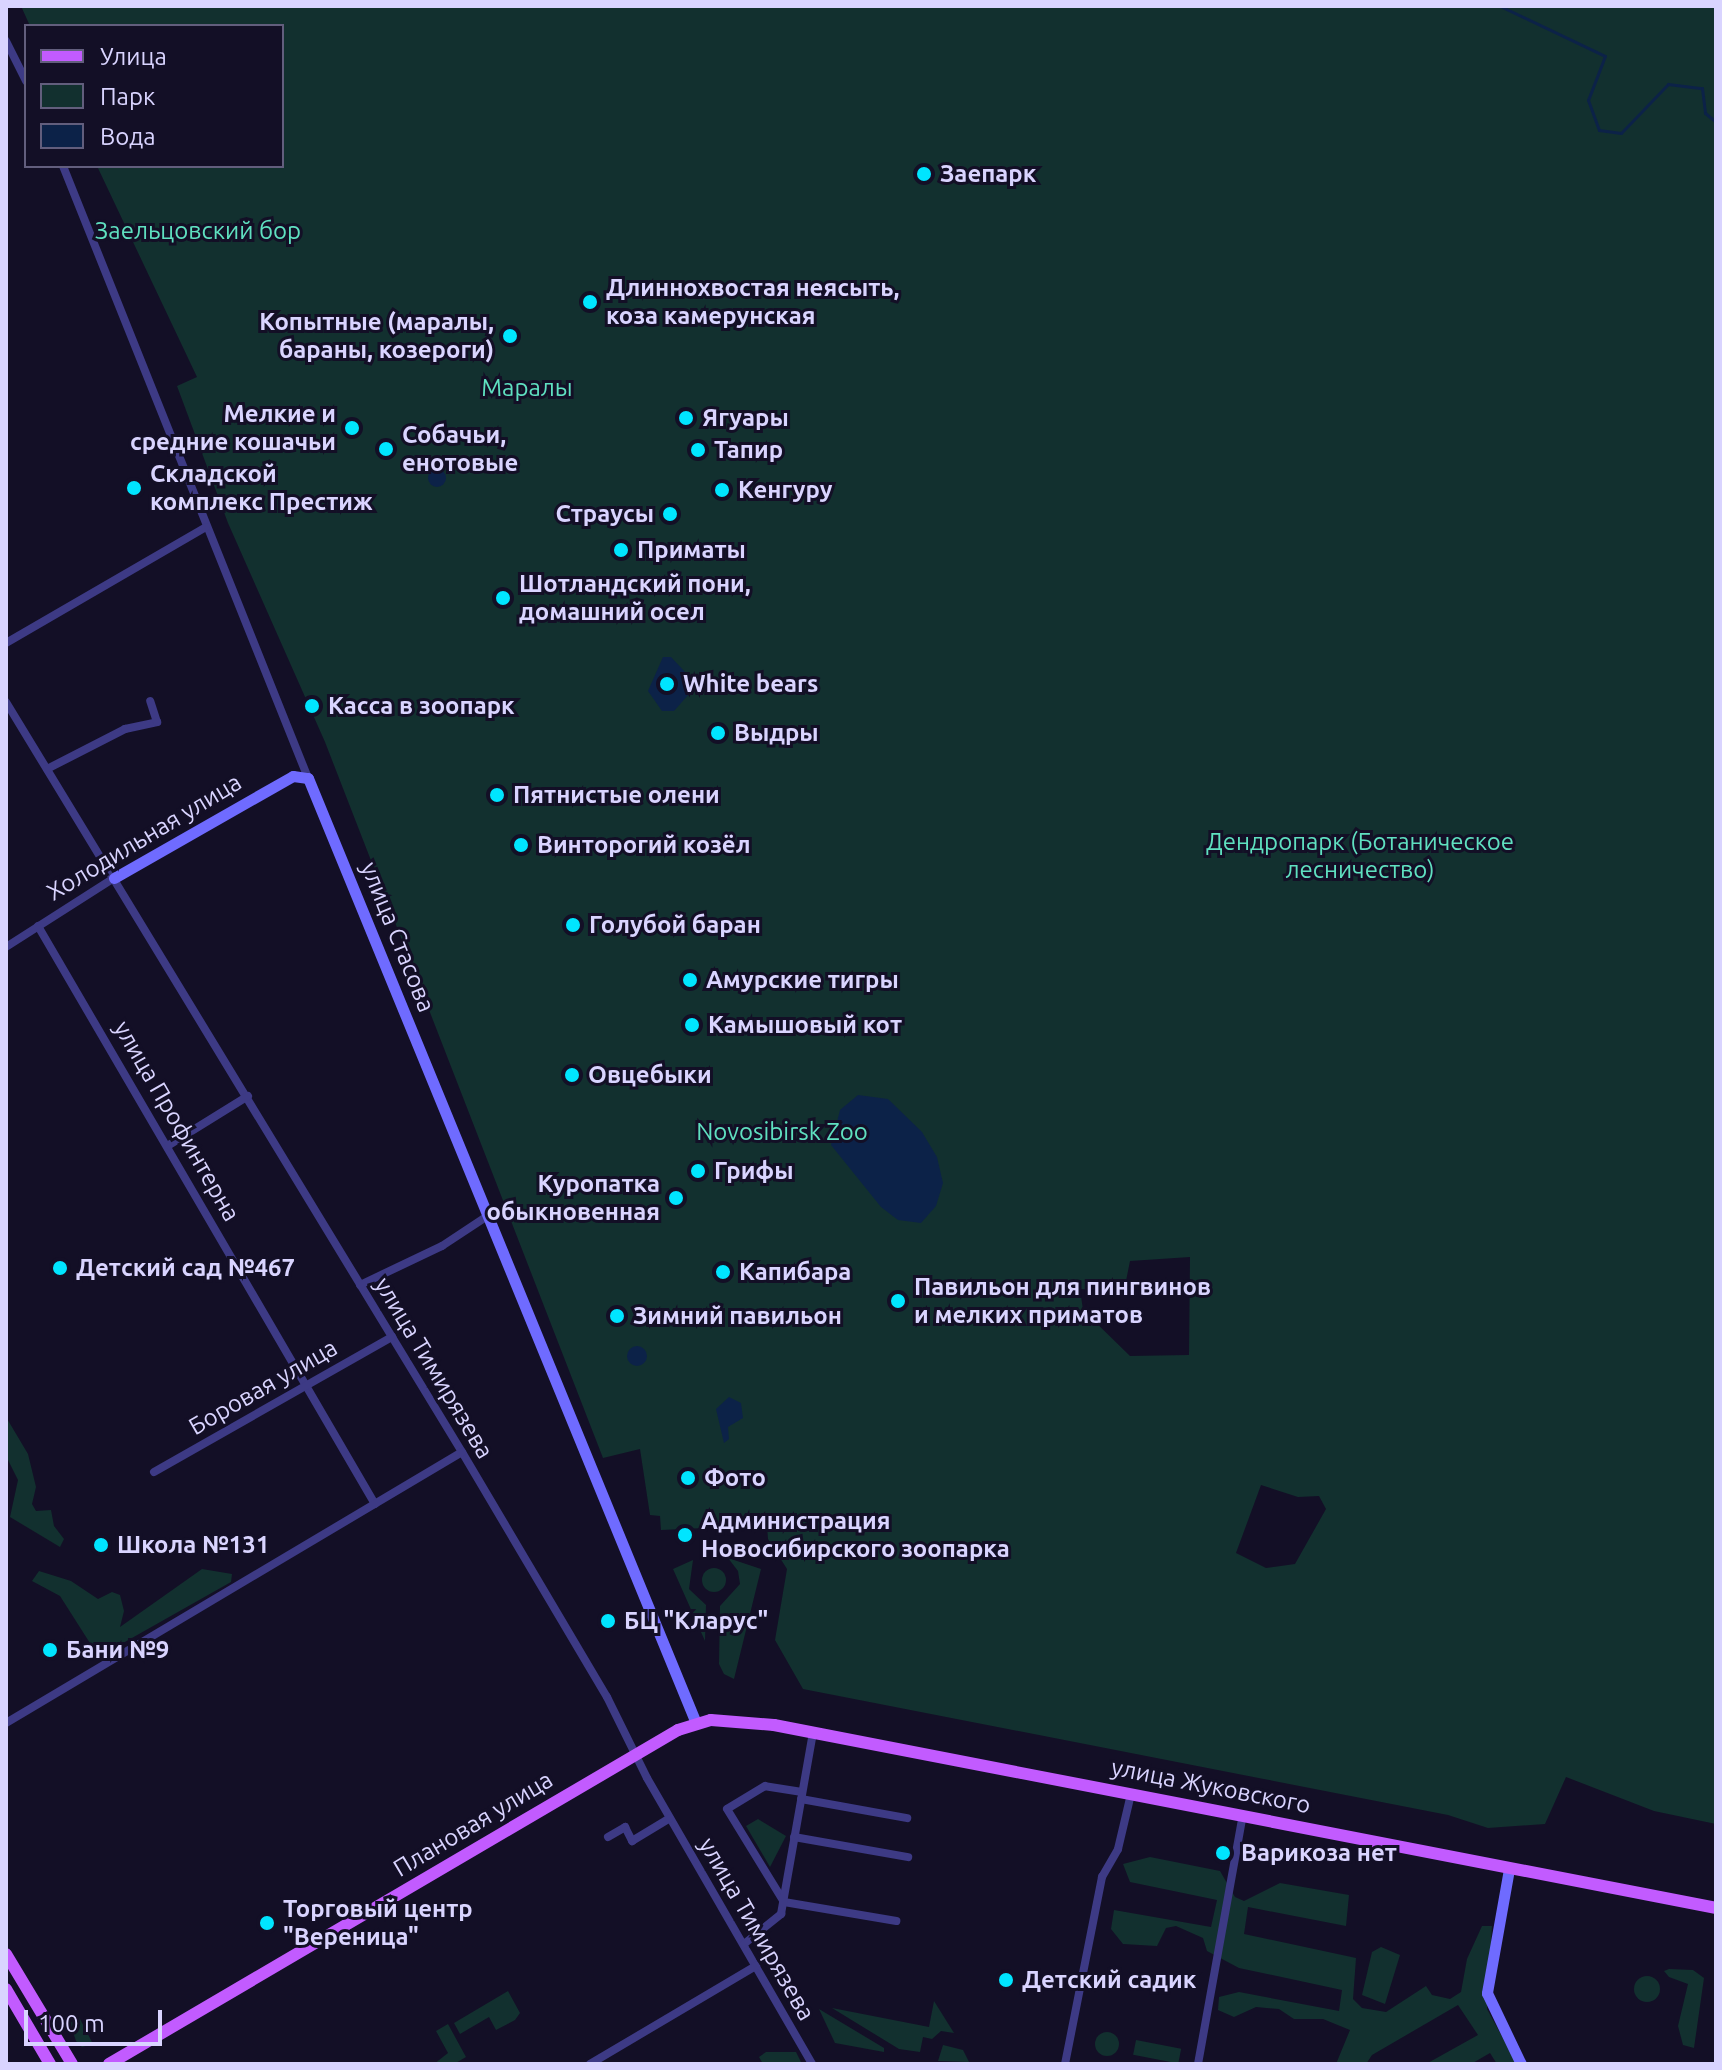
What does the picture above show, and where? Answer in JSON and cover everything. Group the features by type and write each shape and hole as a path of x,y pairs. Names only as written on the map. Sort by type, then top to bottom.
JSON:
{"main road":[{"name":"улица Жуковского","path":"696,1723 726,1719 813,1732 1716,1908"},
{"name":"Плановая улица","path":"109,2064 634,1755 696,1723"},
{"path":"6,1954 72,2064"},
{"path":"6,1989 50,2064"}],"street":[{"path":"6,41 24,77"},
{"name":"улица Стасова","path":"64,168 308,778 696,1723"},
{"path":"6,643 206,527"},
{"path":"47,769 125,729 157,722 150,701"},
{"name":"улица Тимирязева","path":"6,702 248,1096 607,1697 634,1755 812,2064"},
{"name":"Холодильная улица","path":"6,947 114,878 293,776 308,778"},
{"name":"улица Профинтерна","path":"38,926 169,1145 305,1387 375,1504"},
{"path":"169,1145 248,1096"},
{"path":"360,1285 442,1246 489,1215"},
{"name":"Боровая улица","path":"154,1472 392,1337"},
{"path":"6,1723 462,1452"},
{"path":"744,1944 772,1925 784,1902 813,1732"},
{"path":"896,1921 784,1902 727,1809 765,1786 907,1818"},
{"path":"1065,2064 1102,1877 1118,1849 1131,1794"},
{"path":"1198,2064 1243,1814"},
{"path":"608,1837 625,1827 632,1841 670,1818"},
{"path":"794,1837 908,1857"},
{"path":"1509,1869 1487,1993 1521,2064"},
{"path":"590,2064 756,1966"}],"green space":[{"path":"21,6 1716,6 1716,1824 1654,1811 1566,1777 1545,1824 1488,1828 1448,1815 803,1689 775,1640 787,1569 768,1539 767,1525 661,1530 660,1516 650,1515 640,1449 603,1458 325,742 228,523 177,386 197,377 98,168 284,168 284,24 29,24","holes":["1190,1257 1189,1355 1130,1356 1083,1310 1080,1289 1124,1291 1130,1261","1261,1485 1298,1497 1319,1496 1326,1509 1295,1564 1266,1568 1236,1553"]},
{"path":"6,1417 28,1454 36,1487 32,1504 36,1511 51,1510 54,1526 64,1539 60,1547 10,1517 18,1480 6,1456"},
{"path":"728,1558 761,1569 734,1679 724,1674 719,1664 720,1606 740,1584 738,1571"},
{"path":"693,1560 689,1589 706,1605 705,1641 673,1569"},
{"path":"714,1568 723,1571 726,1580 723,1589 714,1592 705,1589 702,1580 705,1571"},
{"path":"202,1569 232,1574 231,1582 116,1647 95,1651 60,1596 32,1581 39,1571 71,1581 98,1599 112,1592 120,1595 124,1611 120,1627"},
{"path":"758,1819 786,1836 770,1867 746,1826"},
{"path":"1150,1857 1220,1871 1235,1897 1244,1901 1280,1883 1349,1895 1346,1926 1248,1907 1244,1934 1356,1958 1353,1999 1362,2008 1386,2012 1426,1986 1432,1995 1450,1999 1461,1992 1467,1959 1482,1926 1492,1926 1487,2009 1517,2064 1497,2064 1490,2053 1471,2064 1426,2064 1478,2035 1458,2005 1372,2055 1366,2064 1336,2064 1350,2030 1323,2019 1294,2019 1279,2009 1256,2007 1234,2017 1218,2010 1219,1997 1239,1992 1339,2011 1342,1990 1239,1968 1207,1951 1203,1938 1176,1926 1166,1928 1157,1946 1123,1944 1111,1929 1114,1910 1211,1927 1217,1900 1130,1882 1123,1864"},
{"path":"1381,1947 1400,1955 1385,2004 1362,1995 1372,1952"},
{"path":"1693,1970 1704,1978 1694,2048 1683,2045 1678,2026 1688,1984 1669,1977 1664,1971"},
{"path":"1647,1976 1656,1980 1660,1989 1656,1998 1647,2002 1638,1998 1634,1989 1638,1980"},
{"path":"508,1991 520,2013 515,2020 496,2030 489,2017 460,2034 454,2023"},
{"path":"934,2001 954,2033 941,2031 932,2039 923,2037 920,2052 899,2049 832,2008 929,2027"},
{"path":"819,2009 884,2048 884,2052 835,2043"},
{"path":"79,2017 93,2044 82,2047 76,2041 70,2023"},
{"path":"448,2024 466,2057 454,2064 434,2064 448,2053 436,2031"},
{"path":"1107,2032 1115,2036 1119,2044 1115,2052 1107,2056 1099,2052 1095,2044 1099,2036"},
{"path":"1136,2040 1181,2049 1178,2064 1133,2055"},
{"path":"943,2045 963,2050 969,2062 938,2061"},
{"path":"766,2052 796,2052 802,2064 763,2064 759,2057"}],"water":[{"path":"433,469 441,469 446,478 444,485 433,487 428,482 428,474"},
{"name":"White bears","path":"663,657 671,657 686,673 689,694 674,711 662,711 648,691"},
{"path":"858,1095 888,1099 922,1132 937,1157 943,1183 936,1206 921,1223 898,1220 881,1207 831,1145 840,1110"},
{"path":"637,1346 644,1349 647,1356 644,1363 637,1366 630,1363 627,1356 630,1349"},
{"path":"729,1397 741,1403 743,1418 728,1427 729,1439 724,1443 716,1409"}],"waterway":[{"path":"1500,6 1605,56 1588,100 1599,130 1621,133 1668,84 1702,88 1705,113 1716,122"}],"place":[{"name":"Заепарк","path":"924,174"},
{"name":"Длиннохвостая неясыть, коза камерунская","path":"590,302"},
{"name":"Копытные (маралы, бараны, козероги)","path":"510,336"},
{"name":"Ягуары","path":"686,418"},
{"name":"Мелкие и средние кошачьи","path":"352,428"},
{"name":"Собачьи, енотовые","path":"386,449"},
{"name":"Тапир","path":"698,450"},
{"name":"Складской комплекс Престиж","path":"134,488"},
{"name":"Кенгуру","path":"722,490"},
{"name":"Страусы","path":"670,514"},
{"name":"Приматы","path":"621,550"},
{"name":"Шотландский пони, домашний осел","path":"503,598"},
{"name":"White bears","path":"667,684"},
{"name":"Касса в зоопарк","path":"312,706"},
{"name":"Выдры","path":"718,733"},
{"name":"Пятнистые олени","path":"497,795"},
{"name":"Винторогий козёл","path":"521,845"},
{"name":"Голубой баран","path":"573,925"},
{"name":"Амурские тигры","path":"690,980"},
{"name":"Камышовый кот","path":"692,1025"},
{"name":"Овцебыки","path":"572,1075"},
{"name":"Грифы","path":"698,1171"},
{"name":"Куропатка обыкновенная","path":"676,1198"},
{"name":"Детский сад №467","path":"60,1268"},
{"name":"Капибара","path":"723,1272"},
{"name":"Павильон для пингвинов и мелких приматов","path":"898,1301"},
{"name":"Зимний павильон","path":"617,1316"},
{"name":"Фото","path":"688,1478"},
{"name":"Администрация Новосибирского зоопарка","path":"685,1535"},
{"name":"Школа №131","path":"101,1545"},
{"name":"БЦ \"Кларус\"","path":"608,1621"},
{"name":"Бани №9","path":"50,1650"},
{"name":"Варикоза нет","path":"1223,1853"},
{"name":"Торговый центр \"Вереница\"","path":"267,1923"},
{"name":"Детский садик","path":"1006,1980"}],"park label":[{"name":"Заельцовский бор","path":"198,231"},
{"name":"Маралы","path":"527,388"},
{"name":"Дендропарк (Ботаническое лесничество)","path":"1360,856"},
{"name":"Novosibirsk Zoo","path":"782,1132"}]}
